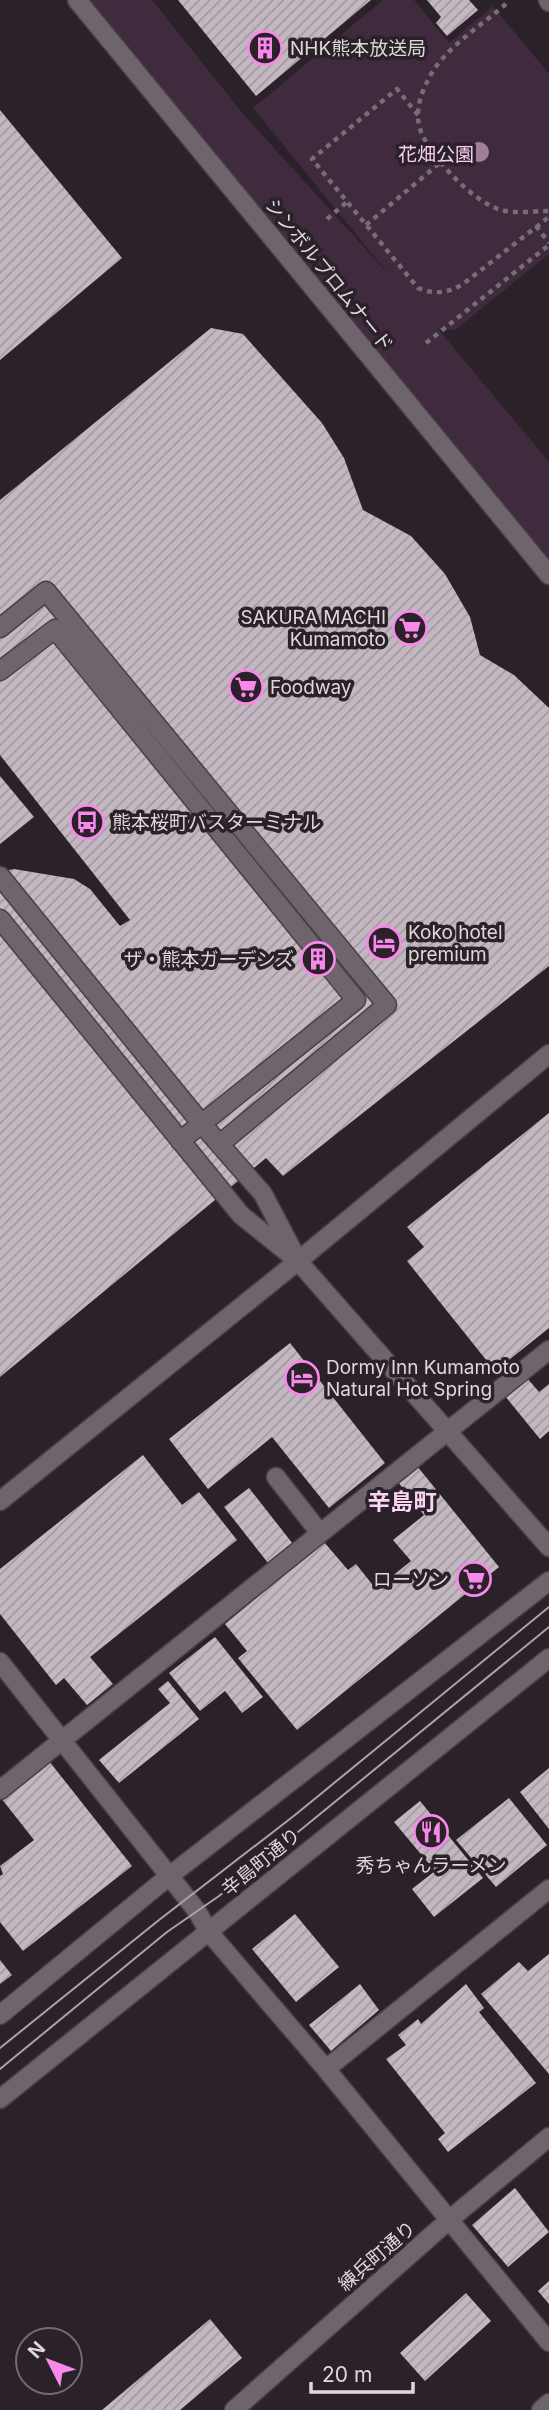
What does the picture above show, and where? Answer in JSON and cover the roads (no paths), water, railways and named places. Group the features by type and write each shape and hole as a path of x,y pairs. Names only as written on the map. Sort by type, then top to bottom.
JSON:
{"street":[{"name":"シンボルプロムナード","path":"77,0 549,575"},
{"path":"0,628 46,591 387,1005 220,1144"},
{"path":"0,671 55,629 356,1000 180,1141"},
{"path":"0,876 201,1123 263,1194 298,1261"},
{"path":"0,919 241,1215 298,1261 549,1547"},
{"path":"0,1502 549,1054"},
{"path":"0,1790 549,1350"},
{"path":"276,1477 320,1533"},
{"path":"0,2015 168,1877 549,1581"},
{"name":"辛島町通り","path":"0,2099 549,1658"},
{"path":"0,1662 197,1912 208,1931 326,2069 549,2342"},
{"path":"326,2069 549,1889"},
{"name":"練兵町通り","path":"234,2410 449,2220 549,2137"},
{"path":"541,2410 549,2403"}],"tram line":[{"path":"0,2048 295,1815 549,1607"},
{"path":"0,2069 167,1932 249,1872 549,1627"}],"place":[{"name":"NHK熊本放送局","path":"265,48"},
{"name":"SAKURA MACHI Kumamoto","path":"410,628"},
{"name":"Foodway","path":"246,687"},
{"name":"熊本桜町バスターミナル","path":"87,822"},
{"name":"Koko hotel premium","path":"384,943"},
{"name":"ザ・熊本ガーデンズ","path":"318,959"},
{"name":"Dormy Inn Kumamoto Natural Hot Spring","path":"302,1378"},
{"name":"ローソン","path":"474,1579"},
{"name":"秀ちゃんラーメン","path":"431,1832"}],"district":[{"name":"辛島町","path":"402,1502"}],"park label":[{"name":"花畑公園","path":"436,154"}]}
